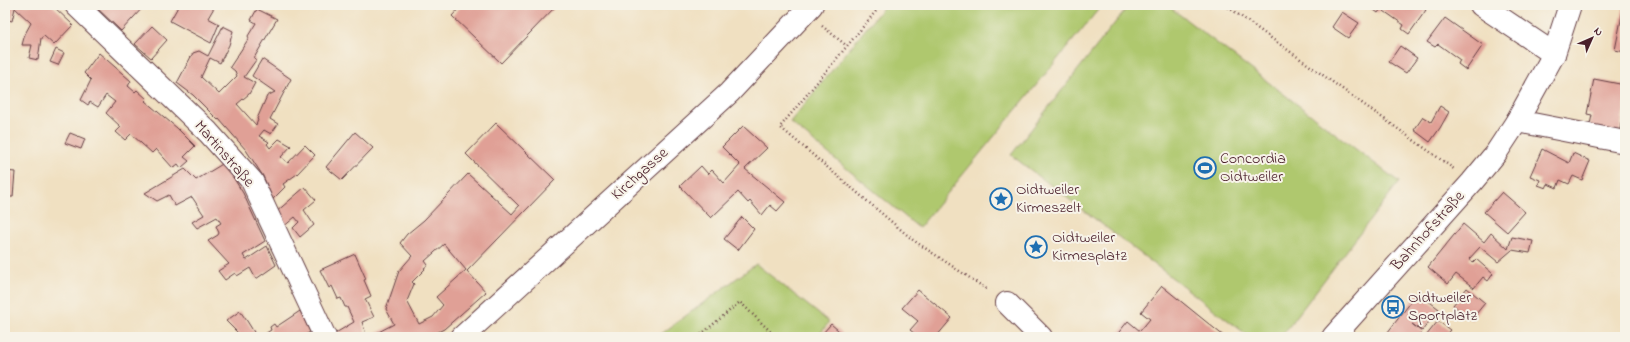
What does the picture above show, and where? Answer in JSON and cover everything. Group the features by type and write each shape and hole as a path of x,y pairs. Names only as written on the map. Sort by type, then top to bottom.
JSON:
{"street":[{"name":"Martinstraße","path":"76,5 208,132 252,180 325,337"},
{"path":"1481,5 1554,54"},
{"name":"Bahnhofstraße","path":"1333,337 1472,182 1496,153 1517,121 1554,54 1570,5"},
{"name":"Kirchgasse","path":"462,337 729,94 808,8"},
{"path":"1517,121 1625,142"},
{"path":"1007,303 1041,337"}],"path":[{"path":"881,5 780,127 913,240 1007,303"},
{"path":"1225,5 1472,182"},
{"path":"808,8 847,46"},
{"path":"698,337 740,302 776,337"}],"green space":[{"path":"885,5 1102,5 919,228 790,122"},
{"name":"Concordia Oidtweiler","path":"1129,5 1167,5 1399,182 1281,337 1250,337 1011,155"},
{"path":"756,264 829,322 818,337 657,337"}],"building":[{"path":"5,5 52,5 73,25 54,45 44,36 41,38 38,60 29,58 32,45 22,45 25,34 31,23 15,8 12,21 5,19"},
{"path":"94,5 145,5 121,31"},
{"path":"179,5 215,6 208,18 219,24 211,43 170,21"},
{"path":"462,5 557,5 501,63 452,16"},
{"path":"1371,5 1419,5 1426,10 1409,34 1402,29 1404,25 1381,9 1378,13 1370,7"},
{"path":"1625,5 1625,52 1615,50"},
{"path":"257,9 277,19 254,58 256,60 244,77 255,83 249,94 237,104 256,125 267,96 275,92 252,76 262,59 291,79 270,119 278,124 271,134 264,130 259,136 269,142 267,144 270,148 279,139 291,146 281,157 288,163 305,145 315,155 297,174 283,184 285,187 273,199 263,176 246,150 219,119 218,120 193,95 177,83 193,53 199,51 208,56 223,26 233,31 229,45 220,63 210,58 201,77 219,94 237,76 235,71 230,67 249,38 248,36 256,23 251,20"},
{"path":"1342,12 1359,23 1348,38 1332,27"},
{"path":"1445,18 1483,45 1466,70 1458,64 1460,60 1438,44 1435,47 1427,42"},
{"path":"152,26 167,40 151,58 135,44"},
{"path":"1400,46 1417,58 1406,73 1389,62"},
{"path":"56,49 64,53 58,65 50,62"},
{"path":"99,53 131,81 128,86 135,92 137,90 147,99 145,101 177,128 195,146 184,157 189,161 181,168 178,164 173,168 156,149 152,153 131,134 125,140 116,132 121,127 106,113 115,102 106,95 98,107 90,102 88,105 81,100 91,80 84,73"},
{"path":"1594,79 1625,85 1625,105 1619,134 1589,129 1592,115 1587,114"},
{"path":"1440,106 1449,112 1430,142 1414,130 1423,117 1431,122"},
{"path":"496,123 555,180 467,271 486,292 444,329 428,337 369,337 394,324 386,309 399,271 412,256 400,243 407,234 424,220 468,174 512,214 519,206 466,154","holes":["444,244 466,270 436,297 443,305 433,317 419,324 407,301 414,284 412,282 428,265 425,261"]},
{"path":"743,126 767,148 745,169 785,202 777,211 770,205 762,215 750,201 748,203 738,192 711,218 680,186 701,166 708,174 712,170 724,183 740,165 722,147"},
{"path":"355,132 373,148 342,180 326,167"},
{"path":"70,133 85,139 81,149 65,143"},
{"path":"1542,149 1569,163 1573,153 1590,161 1582,180 1573,176 1569,184 1560,180 1557,188 1548,184 1546,188 1538,185 1540,180 1530,176"},
{"path":"224,163 243,193 265,241 243,255 246,260 267,246 276,265 256,279 250,268 237,276 235,273 225,280 218,271 229,264 208,241 218,235 219,233 216,226 221,223 217,217 197,228 192,222 204,215 192,197 175,206 169,195 157,201 145,193 185,169 196,180"},
{"path":"5,171 15,172 13,197 5,197"},
{"path":"305,187 316,200 304,210 314,225 300,237 293,228 299,222 295,217 282,228 275,213"},
{"path":"1502,192 1525,212 1507,232 1484,212"},
{"path":"742,217 754,229 738,250 724,239"},
{"path":"1463,224 1484,242 1491,233 1508,249 1512,237 1533,241 1530,253 1512,250 1498,262 1480,247 1469,259 1473,262 1476,259 1493,274 1488,281 1483,277 1474,288 1456,274 1448,284 1428,267"},
{"path":"355,254 366,279 364,280 371,296 365,299 374,317 362,322 367,337 329,337 354,322 347,307 345,307 341,298 338,299 332,286 329,288 320,270"},
{"path":"1162,286 1225,337 1115,337 1128,321 1140,331 1150,319 1141,312"},
{"path":"1467,288 1485,303 1471,320 1453,305"},
{"path":"918,290 952,318 936,337 919,337 910,330 918,321 902,308"},
{"path":"1418,293 1439,309 1422,331 1412,324 1422,332 1418,337 1384,337"},
{"path":"240,311 257,337 242,337 226,321"},
{"path":"300,311 310,332 302,337 260,337 271,330 270,327 274,324 276,327"},
{"path":"1438,321 1450,330 1444,337 1426,336"},
{"path":"831,324 846,337 826,337 822,334"}],"place":[{"name":"Concordia Oidtweiler","path":"1205,168"},
{"name":"Oidtweiler Kirmeszelt","path":"1001,199"},
{"name":"Oidtweiler Kirmesplatz","path":"1036,247"},
{"name":"Oidtweiler Sportplatz","path":"1393,307"}]}
